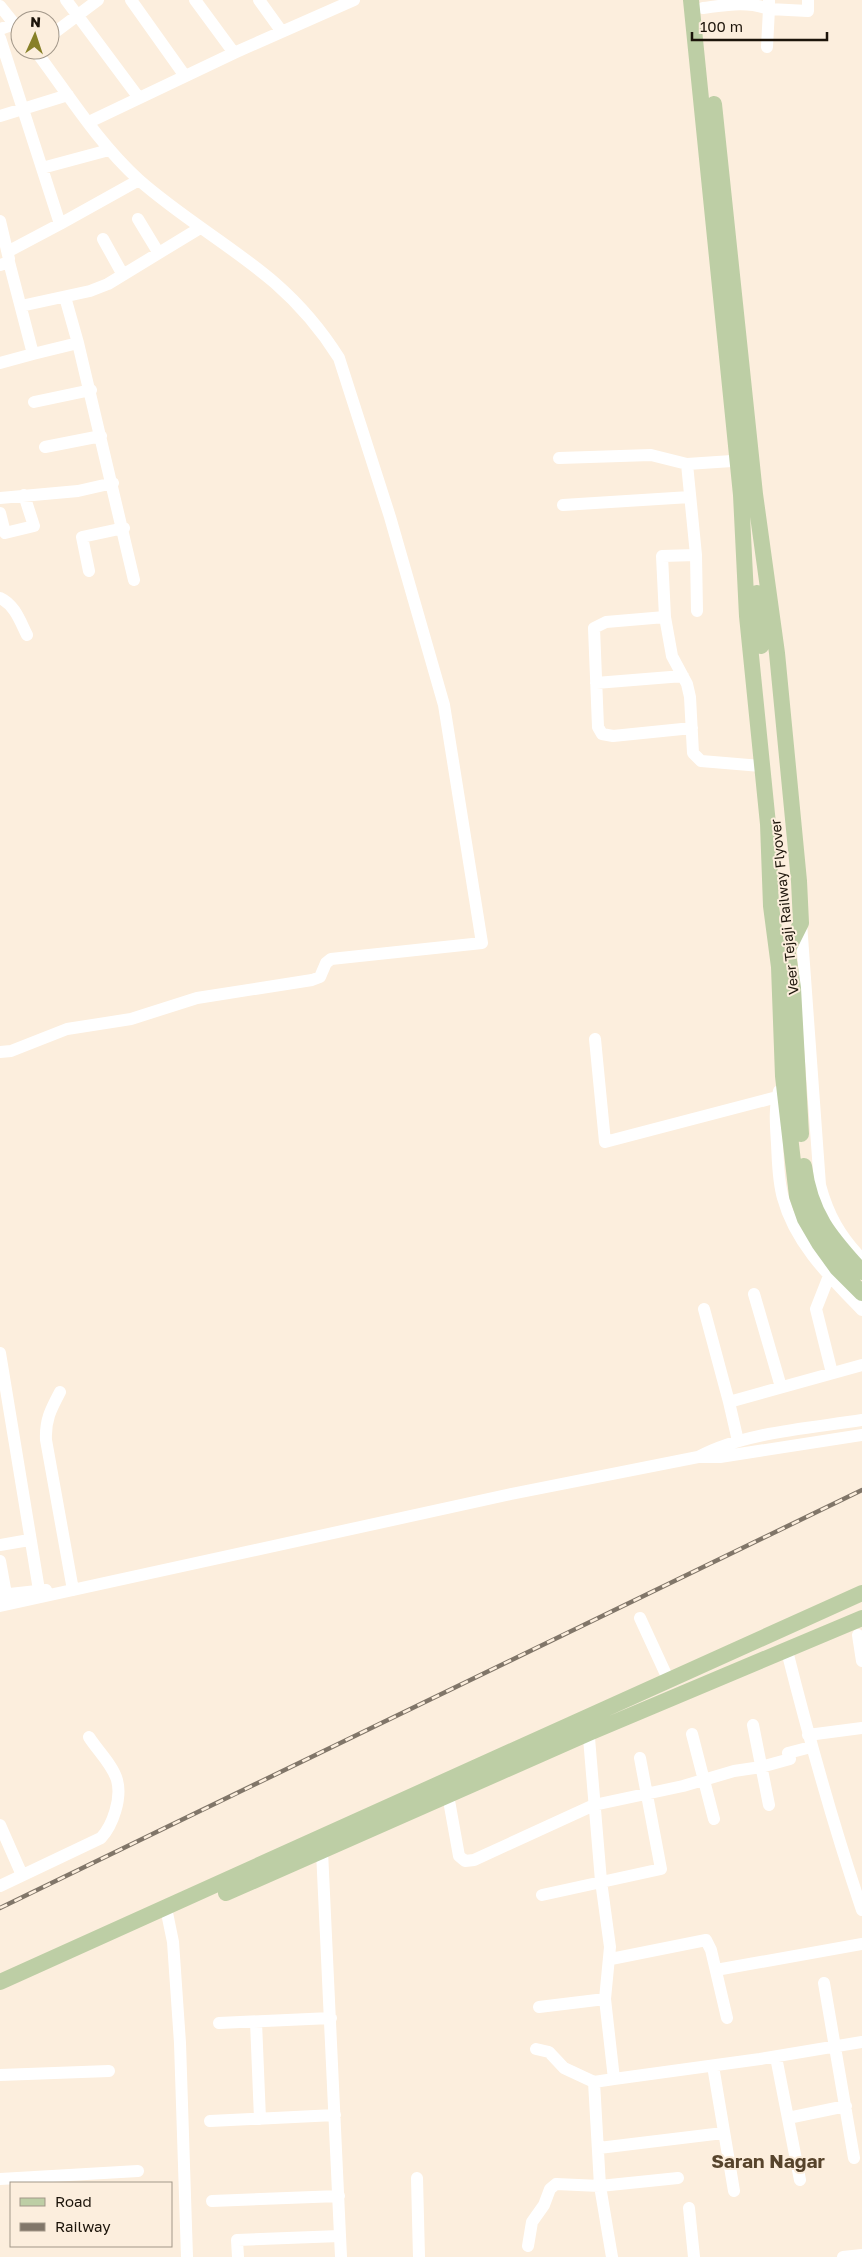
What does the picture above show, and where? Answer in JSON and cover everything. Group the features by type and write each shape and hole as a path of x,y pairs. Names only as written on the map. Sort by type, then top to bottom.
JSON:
{"main road":[{"path":"699,3 748,495 777,653 799,881 801,923 778,967"},
{"path":"748,495 747,616 768,824 771,906 778,967 783,1076 797,1196 805,1219 819,1243 837,1268 862,1294"},
{"name":"Veer Tejaji Railway Flyover","path":"748,495 783,923 793,988 802,1152 812,1204 830,1237 862,1272"},
{"path":"648,1710 672,1684 862,1593"},
{"path":"0,1982 322,1851 448,1795 588,1726 629,1700 862,1606"},
{"path":"0,1993 167,1913 588,1726 648,1710 862,1618"}],"street":[{"path":"66,0 139,98"},
{"path":"60,28 98,0"},
{"path":"131,0 185,76"},
{"path":"195,0 234,53"},
{"path":"259,0 282,32"},
{"path":"89,122 234,53 354,0"},
{"path":"699,3 769,4 808,11 808,0"},
{"path":"767,47 769,4"},
{"path":"0,6 10,19"},
{"path":"0,38 60,224"},
{"path":"0,1052 11,1051 66,1029 131,1019 197,998 312,980 320,977 326,963 331,959 482,943 444,706 390,517 339,358 326,338 276,284 139,180 109,150 42,60"},
{"path":"0,116 68,95"},
{"path":"42,168 109,150"},
{"path":"6,259 60,224 139,180"},
{"path":"138,219 158,252"},
{"path":"0,221 6,259 21,306 32,354"},
{"path":"21,306 90,291 122,275 200,228"},
{"path":"103,239 122,275"},
{"path":"65,297 91,390 124,528 134,580"},
{"path":"0,363 78,343"},
{"path":"34,402 91,390"},
{"path":"45,447 101,436"},
{"path":"559,458 651,455 688,464 732,461"},
{"path":"688,464 696,555 698,611"},
{"path":"0,498 78,491 113,483"},
{"path":"0,513 6,533 34,526 24,495"},
{"path":"564,505 690,498"},
{"path":"89,571 82,536 124,528"},
{"path":"696,555 662,556 665,617 672,656 683,676 690,697 693,753 701,761 761,766"},
{"path":"0,598 8,602 27,635"},
{"path":"665,617 606,622 594,628 598,727 602,734 613,736 692,728"},
{"path":"596,683 683,676"},
{"path":"801,923 820,1184 826,1208 834,1226 862,1259"},
{"path":"595,1038 605,1142 777,1097"},
{"path":"783,1076 777,1097 775,1114 779,1174 783,1198 792,1222 806,1247 829,1276 862,1310"},
{"path":"829,1276 816,1309 832,1373"},
{"path":"754,1294 781,1387"},
{"path":"704,1309 738,1441"},
{"path":"0,1353 24,1495 29,1540 39,1590"},
{"path":"729,1402 862,1365"},
{"path":"60,1392 49,1411 46,1425 46,1440 73,1590"},
{"path":"698,1457 717,1447 738,1441 862,1420"},
{"path":"0,1606 511,1494 698,1457 720,1457 862,1435"},
{"path":"0,1545 29,1540"},
{"path":"0,1561 3,1594 39,1590 73,1590"},
{"path":"640,1618 672,1684"},
{"path":"858,1635 862,1661"},
{"path":"788,1651 810,1741 841,1848 862,1910"},
{"path":"753,1725 769,1805"},
{"path":"588,1726 601,1881 611,1959 606,1978 605,1999 614,2079"},
{"path":"448,1795 459,1856 466,1861 474,1860 594,1805 648,1795 734,1771 761,1767 790,1759 788,1753 810,1741 862,1728"},
{"path":"692,1734 714,1819"},
{"path":"0,1886 101,1838 108,1830 113,1820 118,1790 117,1779 89,1737"},
{"path":"542,1895 661,1869 640,1758"},
{"path":"0,1824 22,1875"},
{"path":"322,1851 341,2257"},
{"path":"167,1913 173,1942 180,2043 187,2257"},
{"path":"611,1959 706,1940 728,2018"},
{"path":"716,1970 862,1944"},
{"path":"824,1984 854,2158"},
{"path":"539,2007 605,1999"},
{"path":"219,2024 330,2018"},
{"path":"256,2022 260,2119"},
{"path":"536,2049 548,2052 564,2068 594,2082 776,2057 862,2042"},
{"path":"776,2057 800,2180"},
{"path":"713,2066 734,2191"},
{"path":"0,2075 109,2072"},
{"path":"594,2082 600,2186 612,2257"},
{"path":"788,2118 846,2106"},
{"path":"210,2121 335,2115"},
{"path":"599,2148 723,2134"},
{"path":"0,2178 138,2171"},
{"path":"416,2178 419,2257"},
{"path":"528,2246 532,2222 544,2205 552,2186 563,2184 600,2186 678,2178"},
{"path":"212,2201 339,2196"},
{"path":"689,2208 694,2257"},
{"path":"238,2257 237,2240 340,2236"},
{"path":"843,2257 862,2255"}],"railway":[{"path":"0,1908 862,1490"}],"district":[{"name":"Saran Nagar","path":"768,2160"}]}
